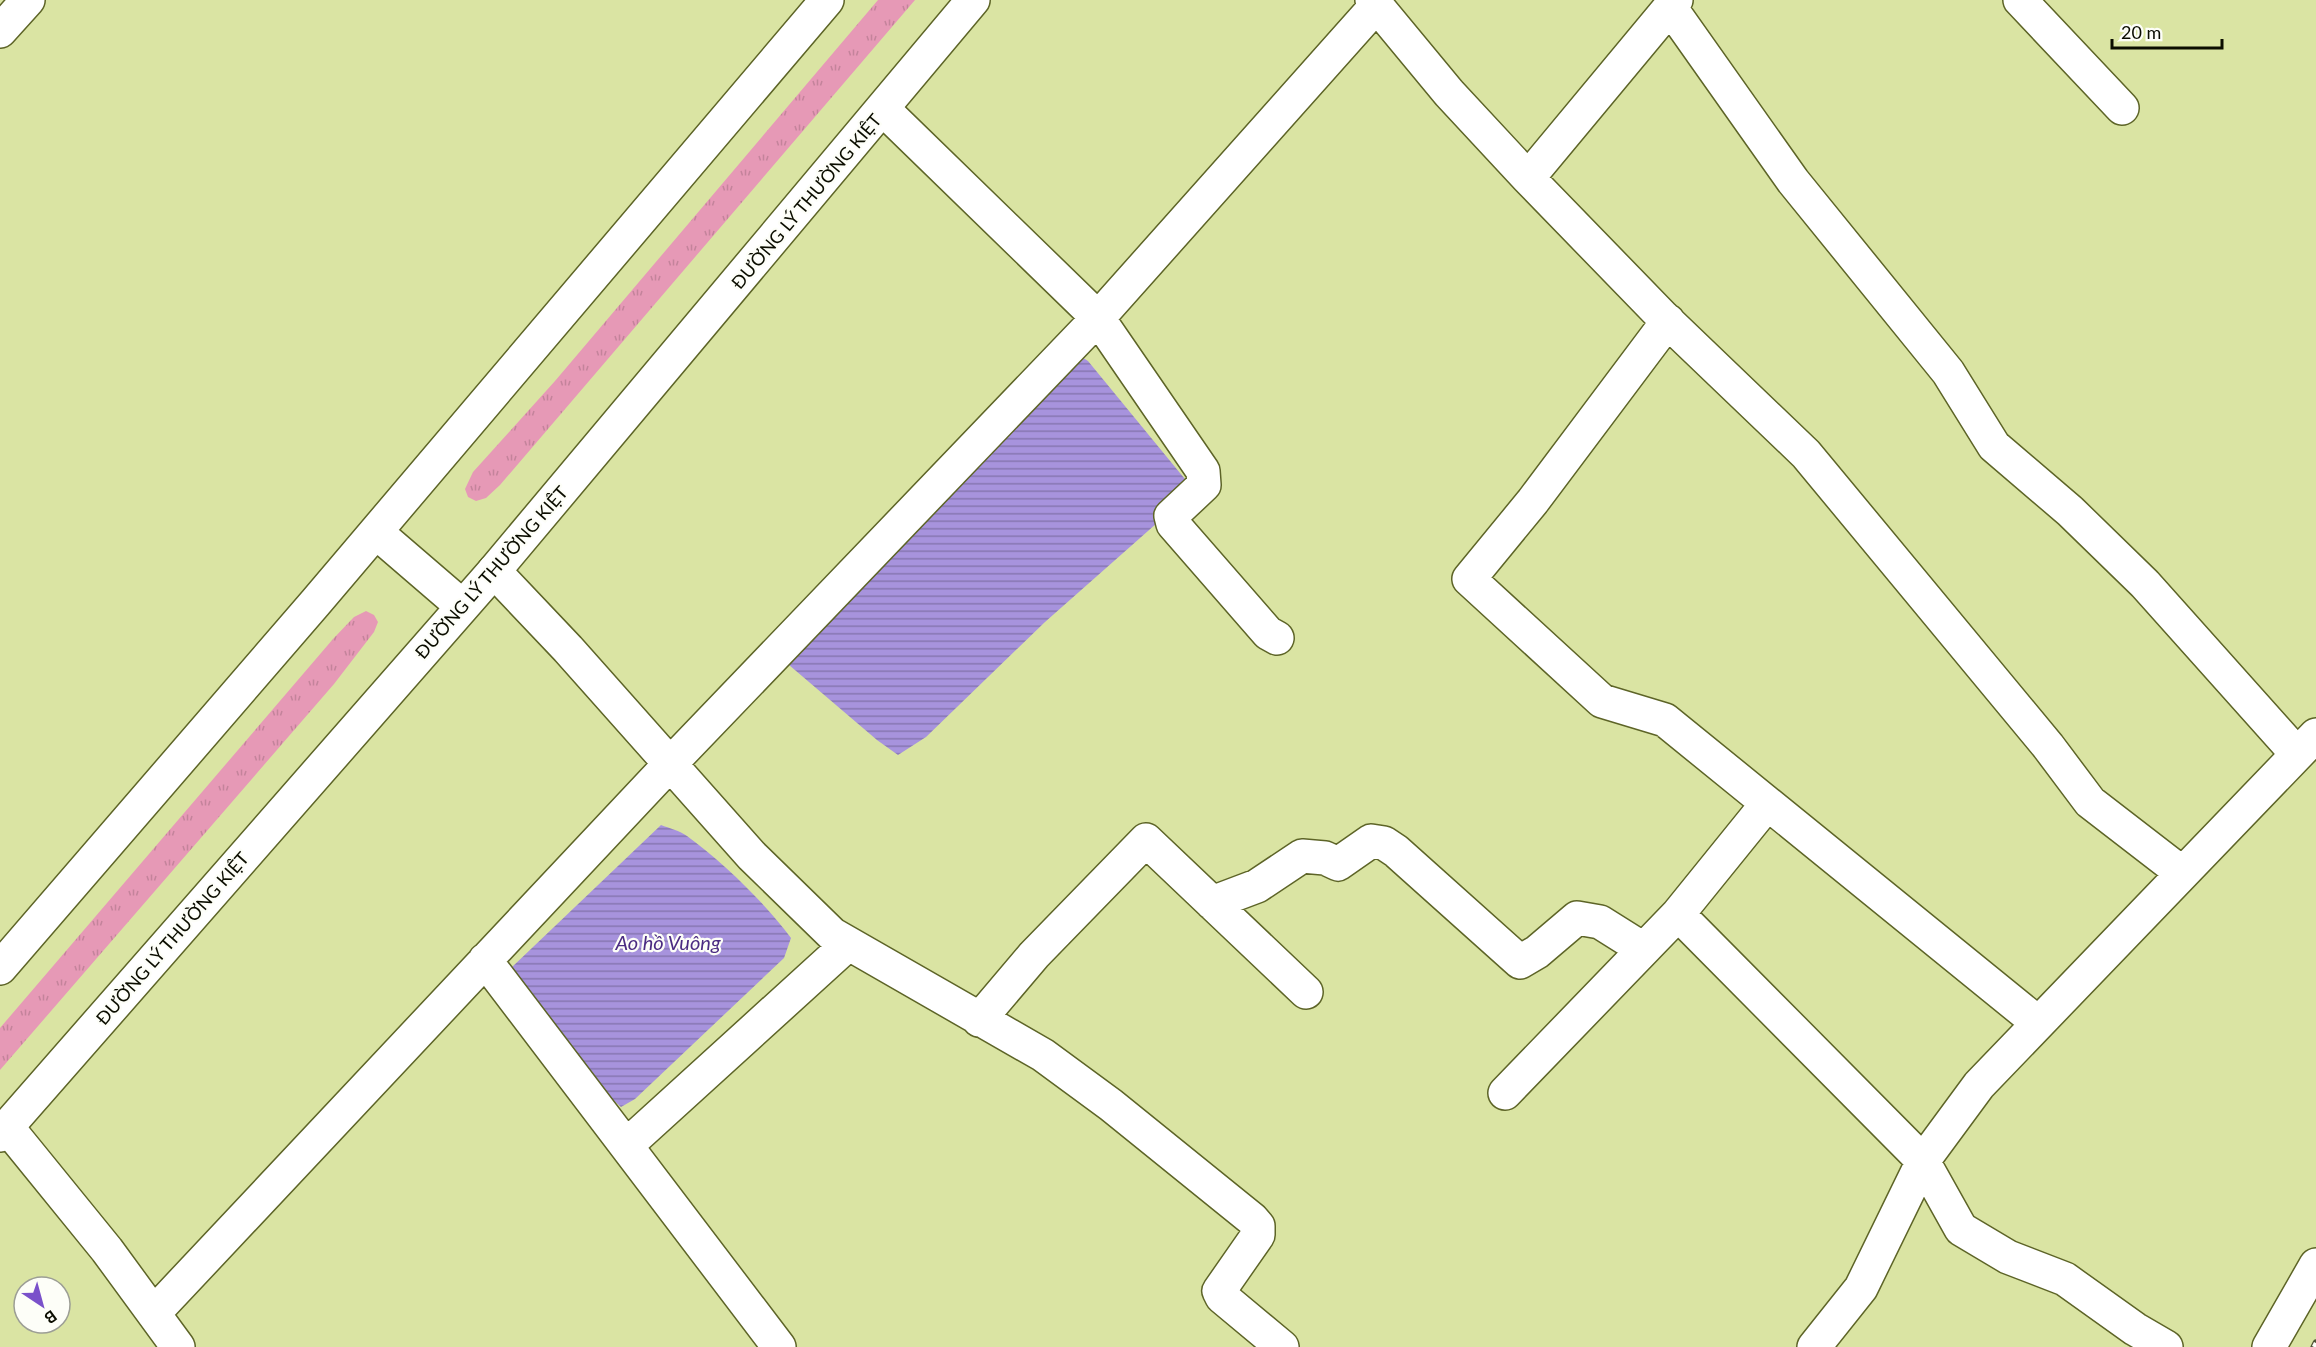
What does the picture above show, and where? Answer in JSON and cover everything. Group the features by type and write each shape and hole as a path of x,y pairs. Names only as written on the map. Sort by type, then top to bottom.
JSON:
{"street":[{"path":"0,30 28,0"},
{"path":"0,968 376,532 827,0"},
{"name":"ĐƯỜNG LÝ THƯỜNG KIỆT","path":"3,1131 494,571 973,0"},
{"path":"2020,0 2122,108"},
{"path":"154,1313 670,764 1098,318 1374,3 1449,93 1528,178 1668,321 1806,454 2048,746 2090,802 2182,873"},
{"path":"1528,178 1673,3 1793,181 1948,372 1994,446 2070,511 2306,745 1979,1084 1923,1161 1861,1288 1814,1347"},
{"path":"883,109 1098,318 1203,471 1204,484 1171,516 1173,524 1268,633 1277,638"},
{"path":"1668,321 1533,501 1469,579 1602,701 1665,720 2038,1023"},
{"path":"376,532 462,606"},
{"path":"494,571 568,649 752,856 832,934 1042,1055 1110,1105 1252,1219 1258,1226 1258,1235 1220,1291 1222,1297 1282,1347"},
{"path":"1505,1093 1678,914 1767,804"},
{"path":"979,1020 1034,955 1146,840 1306,992"},
{"path":"1212,903 1257,886 1302,856 1324,858 1338,864 1371,841 1384,843 1395,851 1520,962 1537,952 1577,918 1600,922 1643,949"},
{"path":"1678,914 1923,1161 1961,1229 2008,1257 2065,1279 2135,1329 2166,1347"},
{"path":"627,1145 848,944"},
{"path":"485,960 779,1347"},
{"path":"3,1131 107,1250 178,1347"},
{"path":"2269,1347 2316,1265"}],"green space":[{"path":"878,0 915,0 500,485 486,498 476,501 468,497 465,489 473,472 555,381"},
{"path":"366,611 374,615 378,622 374,632 334,684 0,1070 0,1028 333,639 354,617"}],"water":[{"path":"1066,347 1088,361 1189,484 1174,508 1045,622 926,737 898,755 877,740 782,659"},
{"name":"Ao hồ Vuông","path":"661,825 684,834 729,870 791,938 784,958 635,1099 621,1107 600,1088 569,1042 511,968"}],"railway":[{"path":"2314,1347 2316,1343"}]}
